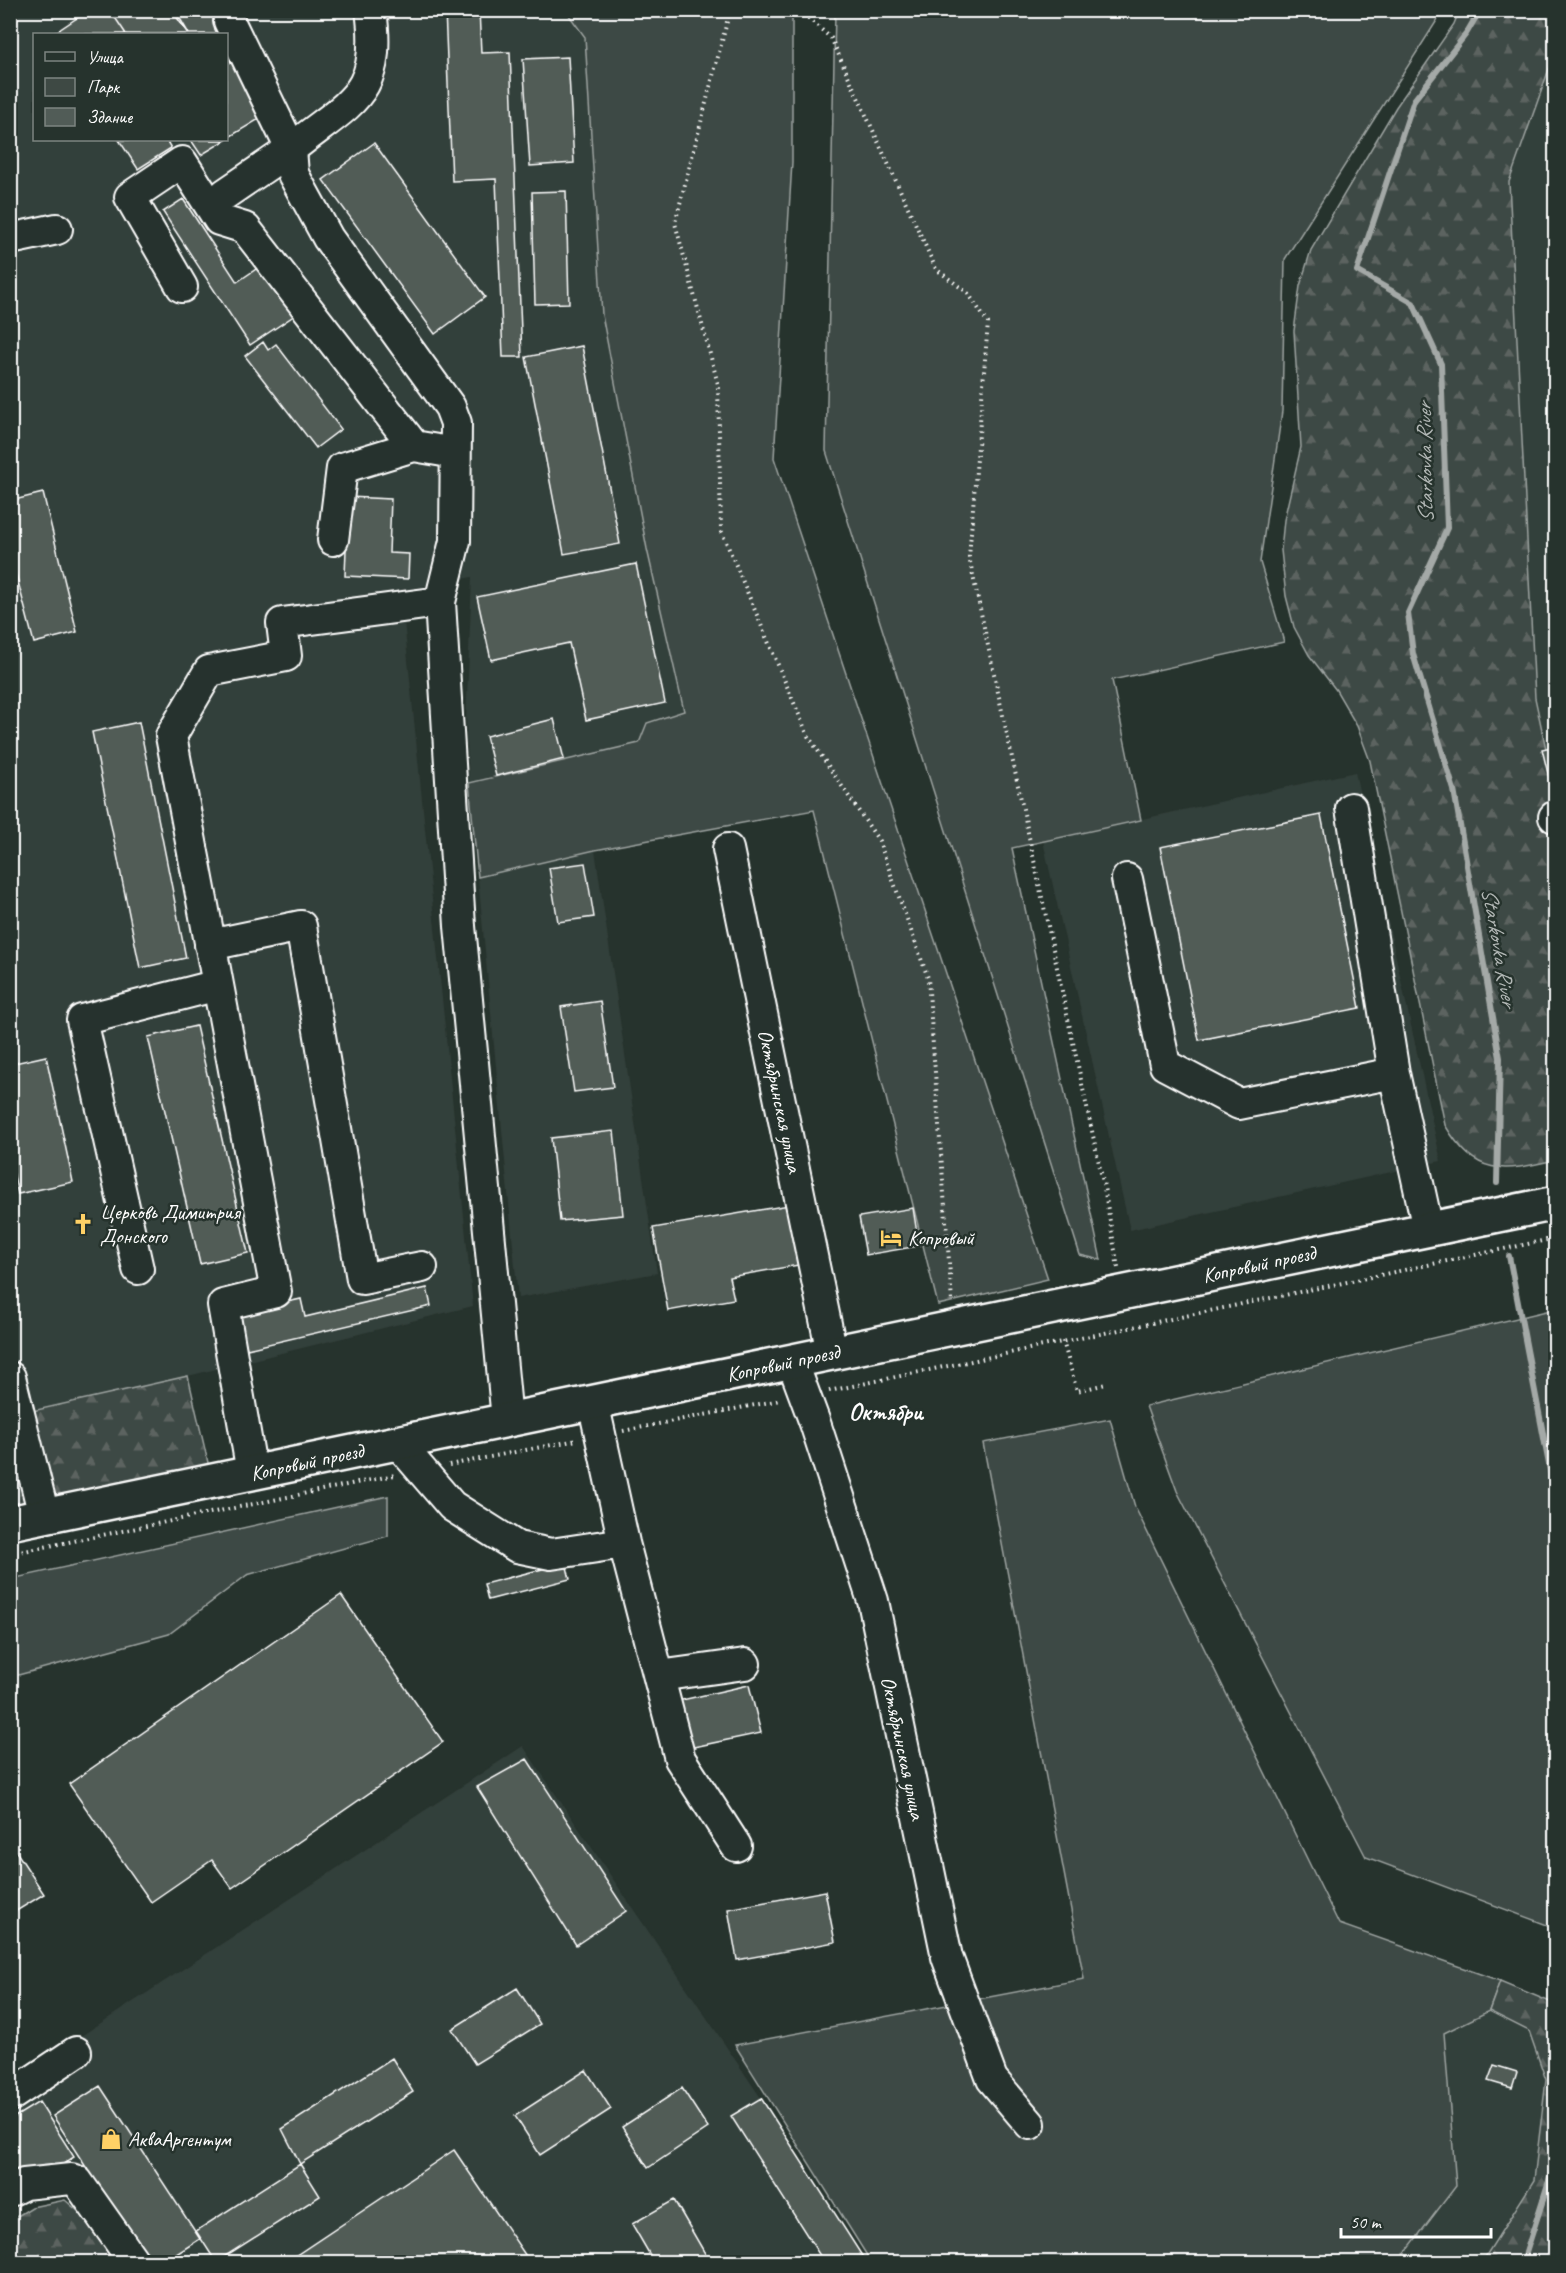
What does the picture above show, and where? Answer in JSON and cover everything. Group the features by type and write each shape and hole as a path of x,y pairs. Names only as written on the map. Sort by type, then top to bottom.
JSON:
{"main road":[{"name":"Копровый проезд","path":"10,1523 952,1330 1556,1203"}],"street":[{"path":"225,194 291,149 356,98 368,81 373,64 375,34 371,10"},
{"path":"229,21 291,149 293,174 328,238 450,407 456,423 455,541 440,602 460,926 507,1420"},
{"path":"182,287 130,197 182,162 219,220 245,228 414,446"},
{"path":"10,238 57,229"},
{"path":"333,540 342,468 414,446 455,453"},
{"path":"252,1473 223,1305 276,1292 171,736 209,671 286,656 282,623 440,602"},
{"path":"1351,808 1394,1073 1428,1229"},
{"name":"Октябринская улица","path":"728,849 832,1353"},
{"path":"1127,879 1165,1065 1239,1104 1394,1073"},
{"path":"210,945 301,927 362,1279 422,1267"},
{"path":"138,1269 82,1020 218,985"},
{"name":"Октябринская улица","path":"792,1361 815,1423 873,1601 947,1957 992,2079 1030,2124"},
{"path":"10,1377 44,1516"},
{"path":"593,1402 624,1543 680,1759 736,1846"},
{"path":"398,1443 452,1506 484,1529 517,1547 551,1554 624,1543"},
{"path":"659,1676 745,1664"},
{"path":"10,2096 76,2052"},
{"path":"10,2191 32,2183 77,2181 134,2262"}],"path":[{"path":"730,10 675,223 718,384 722,530 808,736 879,842 928,978 952,1330"},
{"path":"799,10 831,38 936,269 968,293 988,323 969,557 1104,1187 1122,1293"},
{"path":"1063,1341 1077,1391 1106,1384"}],"shaded area":[{"path":"10,11 566,11 585,37 602,315 647,549 684,712 647,723 639,743 469,783 466,723 472,577 401,591 473,1306 188,1376 11,1416"},
{"path":"1555,52 1555,795 1535,698 1509,182"},
{"path":"1355,772 1441,1161 1130,1230 1043,841"},
{"path":"595,850 657,1273 518,1298 478,877"},
{"path":"523,1746 761,2098 866,2262 122,2262 69,2189 11,2200 11,2082"},
{"path":"1489,2011 1529,2031 1546,2080 1534,2180 1482,2262 1398,2262 1456,2186 1444,2033"}],"green space":[{"path":"566,11 792,11 792,162 774,458 1048,1279 938,1305 814,810 595,850 478,877 469,783 639,743 647,723 684,711 647,549 602,315 585,37"},
{"path":"835,11 1443,11 1285,259 1282,411 1260,562 1284,642 1112,680 1141,820 1012,848 1101,1260 1080,1255 826,451"},
{"path":"1459,11 1555,11 1555,52 1509,182 1535,698 1556,795 1555,1160 1505,1168 1479,1162 1456,1142 1445,1125 1370,761 1357,726 1336,690 1309,655 1294,627 1286,596 1281,550 1284,520 1301,447 1294,331 1300,286 1311,250 1396,107 1454,24"},
{"path":"1556,1309 1555,1928 1366,1857 1177,1491 1146,1406"},
{"path":"188,1376 209,1467 11,1511 10,1416"},
{"path":"1110,1419 1135,1507 1339,1924 1500,1981 1489,2011 1444,2033 1456,2186 1398,2262 871,2262 735,2045 1084,1979 983,1443"},
{"path":"388,1496 388,1536 247,1575 169,1634 11,1677 11,1579"},
{"path":"1500,1981 1555,2004 1555,2262 1482,2262 1534,2180 1546,2080 1529,2031 1489,2011"},
{"path":"65,2200 93,2224 115,2262 11,2262 11,2220 32,2207"}],"building":[{"path":"89,10 110,10 125,33 54,33"},
{"path":"110,10 172,10 187,33 125,33"},
{"path":"175,10 215,10 226,33 188,33"},
{"path":"445,10 479,10 481,53 510,52 522,357 503,357 496,179 452,181"},
{"path":"228,39 269,113 228,138"},
{"path":"568,57 574,163 530,166 523,59"},
{"path":"120,141 167,141 171,148 138,169"},
{"path":"192,141 224,141 201,155"},
{"path":"374,143 485,297 435,334 323,180"},
{"path":"566,191 569,303 535,304 532,192"},
{"path":"183,199 237,282 265,263 298,313 250,345 163,212"},
{"path":"263,342 268,350 276,344 341,429 316,448 245,356"},
{"path":"582,346 620,544 564,554 526,357"},
{"path":"43,493 77,632 34,643 10,551 10,501"},
{"path":"348,497 391,499 389,553 409,554 408,579 345,576"},
{"path":"636,564 665,703 586,720 569,643 491,660 477,597"},
{"path":"554,719 564,759 496,776 486,736"},
{"path":"139,722 186,958 140,968 92,732"},
{"path":"1556,746 1556,785 1551,786 1542,749"},
{"path":"1321,815 1360,1008 1199,1040 1160,847"},
{"path":"585,863 594,917 558,922 549,868"},
{"path":"600,1001 613,1087 574,1092 561,1007"},
{"path":"196,1026 248,1253 200,1264 148,1037"},
{"path":"46,1056 73,1182 18,1194 10,1158 10,1064"},
{"path":"614,1131 623,1215 560,1221 551,1138"},
{"path":"789,1205 799,1265 729,1277 734,1299 668,1311 653,1228"},
{"name":"Копровый","path":"913,1208 919,1246 866,1255 859,1217"},
{"path":"427,1288 431,1306 247,1349 238,1313 301,1299 305,1317"},
{"path":"566,1563 570,1579 488,1600 484,1584"},
{"path":"341,1595 443,1742 232,1888 212,1860 151,1902 69,1784"},
{"path":"749,1685 761,1733 684,1749 673,1702"},
{"path":"527,1759 626,1911 576,1945 477,1787"},
{"path":"10,1842 44,1894 10,1915"},
{"path":"825,1891 835,1942 737,1960 728,1909"},
{"path":"517,1988 540,2024 475,2064 452,2029"},
{"path":"392,2058 413,2092 300,2164 282,2129"},
{"path":"1494,2065 1517,2072 1512,2088 1488,2081"},
{"path":"586,2070 611,2109 540,2155 515,2116"},
{"path":"100,2086 200,2239 164,2262 147,2262 53,2116"},
{"path":"682,2088 708,2128 648,2168 622,2127"},
{"path":"761,2098 866,2262 824,2262 731,2116"},
{"path":"39,2102 74,2157 37,2181 10,2185 10,2120"},
{"path":"454,2150 530,2262 286,2262"},
{"path":"300,2164 320,2196 216,2262 196,2231"},
{"path":"674,2200 710,2262 654,2262 632,2224"}],"waterway":[{"name":"Starkovka River","path":"1480,10 1466,34 1414,100 1357,271 1413,303 1441,364 1447,528 1408,613 1413,654 1454,790 1500,1058 1497,1183"},
{"name":"Starkovka River","path":"1509,1256 1556,1501"},
{"name":"Starkovka River","path":"1523,2262 1556,2159"}],"place":[{"name":"Церковь Димитрия Донского","path":"83,1224"},
{"name":"Копровый","path":"891,1238"},
{"name":"АкваАргентум","path":"111,2139"}],"district":[{"name":"Октябри","path":"886,1412"}]}
